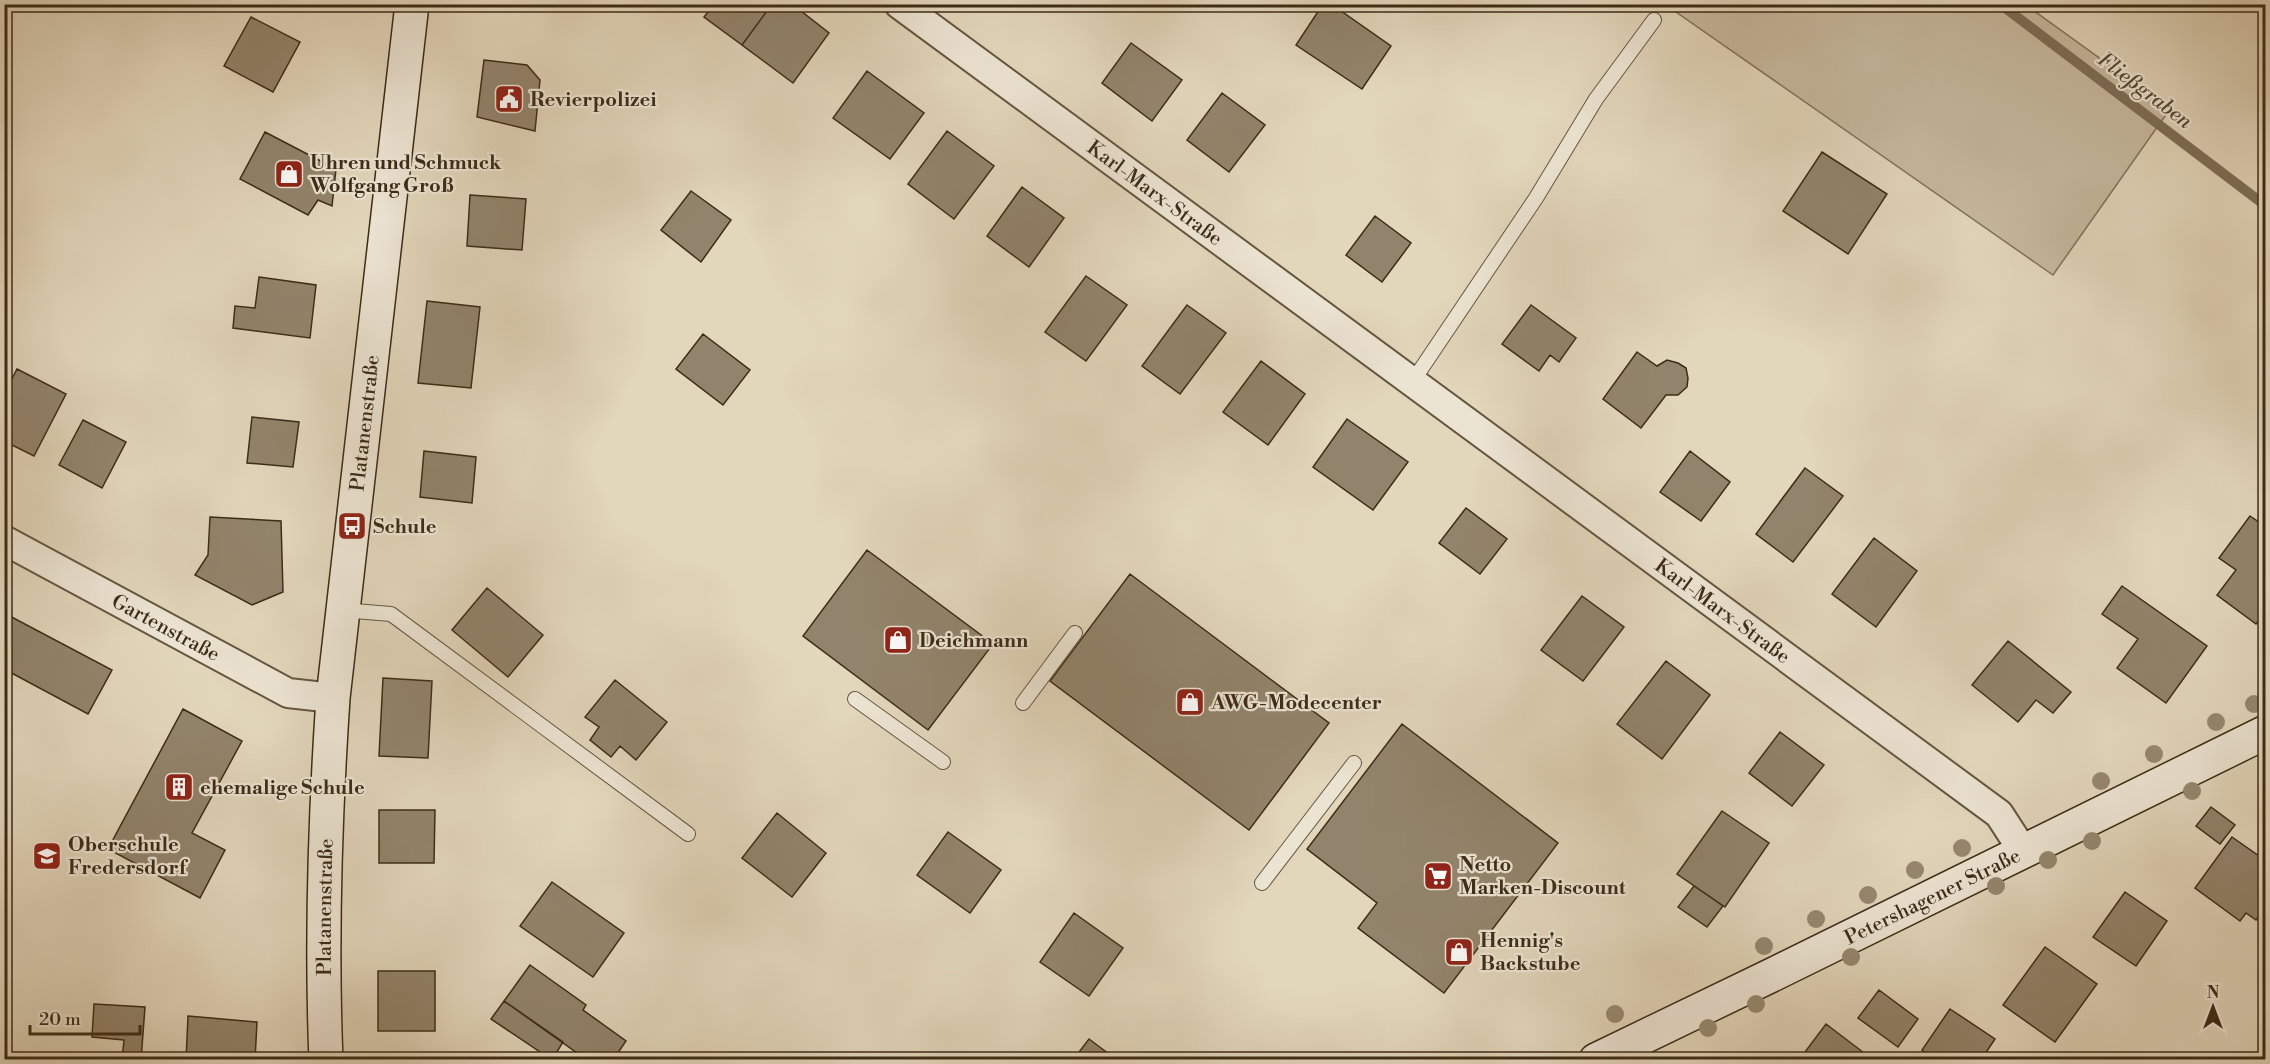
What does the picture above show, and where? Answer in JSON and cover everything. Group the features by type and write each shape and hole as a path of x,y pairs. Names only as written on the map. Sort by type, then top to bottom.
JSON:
{"street":[{"name":"Platanenstraße","path":"326,1059 324,1008 326,794 333,698 412,4"},
{"name":"Karl-Marx-Straße","path":"899,4 1999,814 2024,851"},
{"name":"Gartenstraße","path":"4,540 288,693 333,698"},
{"name":"Petershagener Straße","path":"1596,1059 2265,732"}],"lane":[{"path":"1413,381 1536,198 1596,99 1654,20"},
{"path":"342,609 391,614 688,834"},
{"path":"1023,703 1075,633"},
{"path":"855,699 943,762"},
{"path":"1262,883 1354,763"}],"shaded area":[{"path":"1666,5 2026,5 2170,109 2053,275"}],"building":[{"path":"706,4 772,4 742,45 704,17 711,8"},
{"path":"772,4 792,4 829,33 793,83 742,45"},
{"path":"1323,4 1331,4 1391,46 1362,89 1296,45"},
{"path":"251,17 300,42 273,92 224,66"},
{"path":"1131,43 1182,80 1152,121 1102,83"},
{"name":"Revierpolizei","path":"484,60 527,65 540,80 535,131 477,117"},
{"path":"867,71 924,113 890,159 833,118"},
{"path":"1222,93 1265,125 1229,172 1187,140"},
{"path":"947,131 994,166 954,219 908,184"},
{"name":"Uhren und Schmuck Wolfgang Groß","path":"265,132 336,169 332,206 318,200 308,215 240,179"},
{"path":"1822,152 1887,194 1848,254 1783,211"},
{"path":"1022,187 1064,218 1029,267 987,236"},
{"path":"691,191 731,220 701,262 661,230"},
{"path":"470,195 526,199 522,250 467,246"},
{"path":"1375,216 1411,243 1382,282 1346,255"},
{"path":"1086,276 1127,305 1086,361 1045,332"},
{"path":"259,277 316,285 310,338 233,328 235,306 255,308"},
{"path":"427,301 480,307 471,388 418,383"},
{"path":"1187,305 1226,333 1180,394 1142,366"},
{"path":"1531,305 1576,338 1559,362 1550,355 1539,371 1502,344"},
{"path":"703,334 750,370 723,405 676,369"},
{"path":"1637,352 1657,366 1667,360 1678,363 1686,368 1688,378 1687,387 1678,395 1666,395 1641,428 1603,399"},
{"path":"1261,361 1305,394 1268,445 1223,412"},
{"path":"17,369 66,394 34,456 4,441 4,394"},
{"path":"252,417 299,422 293,467 247,463"},
{"path":"1347,419 1408,462 1373,510 1313,467"},
{"path":"83,420 126,442 102,488 59,465"},
{"path":"424,451 476,457 472,503 420,497"},
{"path":"1690,451 1730,482 1701,521 1660,492"},
{"path":"1805,468 1843,496 1793,562 1756,534"},
{"path":"1466,508 1507,539 1480,574 1439,543"},
{"path":"2250,516 2266,527 2266,612 2256,624 2217,595 2236,570 2219,558"},
{"path":"210,517 281,521 283,592 252,605 195,575 208,555"},
{"path":"1874,538 1917,571 1876,627 1832,594"},
{"name":"Deichmann","path":"867,550 993,644 928,730 803,636"},
{"name":"AWG-Modecenter","path":"1130,574 1329,723 1249,830 1050,681"},
{"path":"2122,586 2207,646 2166,703 2117,668 2138,639 2102,614"},
{"path":"487,588 543,635 508,677 452,630"},
{"path":"1582,596 1624,627 1583,681 1541,650"},
{"path":"4,613 112,670 88,714 4,669"},
{"path":"2008,641 2071,692 2053,713 2036,700 2018,722 1972,685"},
{"path":"1666,661 1710,695 1662,759 1617,724"},
{"path":"383,678 432,681 428,758 379,756"},
{"path":"615,680 667,722 636,760 620,746 611,757 590,740 599,727 585,717"},
{"name":"ehemalige Schule","path":"183,709 242,741 192,833 225,850 200,898 108,849"},
{"name":"Netto Marken-Discount","path":"1402,724 1558,843 1444,993 1358,928 1377,903 1307,849"},
{"path":"1780,732 1824,765 1792,806 1749,773"},
{"path":"2211,807 2235,825 2220,844 2196,826"},
{"path":"379,810 435,810 434,863 379,863"},
{"path":"1722,811 1769,843 1725,907 1677,874"},
{"path":"777,813 826,853 792,897 742,858"},
{"path":"948,832 1001,870 970,913 917,875"},
{"path":"2232,837 2266,861 2266,908 2256,920 2246,913 2240,921 2195,888"},
{"path":"552,882 624,933 593,977 520,926"},
{"path":"1694,886 1723,906 1707,927 1678,907"},
{"path":"2125,892 2167,921 2136,966 2093,937"},
{"path":"1074,913 1123,948 1089,996 1040,962"},
{"path":"2045,947 2097,984 2055,1042 2003,1005"},
{"path":"530,965 586,1005 583,1010 626,1041 613,1060 587,1060 504,1001"},
{"path":"378,971 435,971 435,1031 378,1031"},
{"path":"1879,990 1918,1019 1898,1047 1858,1018"},
{"path":"504,1001 563,1042 552,1060 491,1019"},
{"path":"94,1004 145,1007 141,1060 122,1060 124,1040 92,1037"},
{"path":"1950,1009 1995,1039 1981,1060 1935,1060 1922,1050"},
{"path":"188,1016 257,1022 255,1060 186,1060"},
{"path":"1826,1024 1872,1059 1872,1060 1799,1060"},
{"path":"1089,1039 1117,1060 1073,1060"}],"waterway":[{"name":"Fließgraben","path":"2000,4 2266,206"}],"place":[{"name":"Revierpolizei","path":"509,99"},
{"name":"Uhren und Schmuck Wolfgang Groß","path":"289,174"},
{"name":"Schule","path":"352,526"},
{"name":"Deichmann","path":"898,640"},
{"name":"AWG-Modecenter","path":"1190,702"},
{"name":"ehemalige Schule","path":"179,787"},
{"name":"Oberschule Fredersdorf","path":"47,856"},
{"name":"Netto Marken-Discount","path":"1438,876"},
{"name":"Hennig's Backstube","path":"1459,952"}]}
